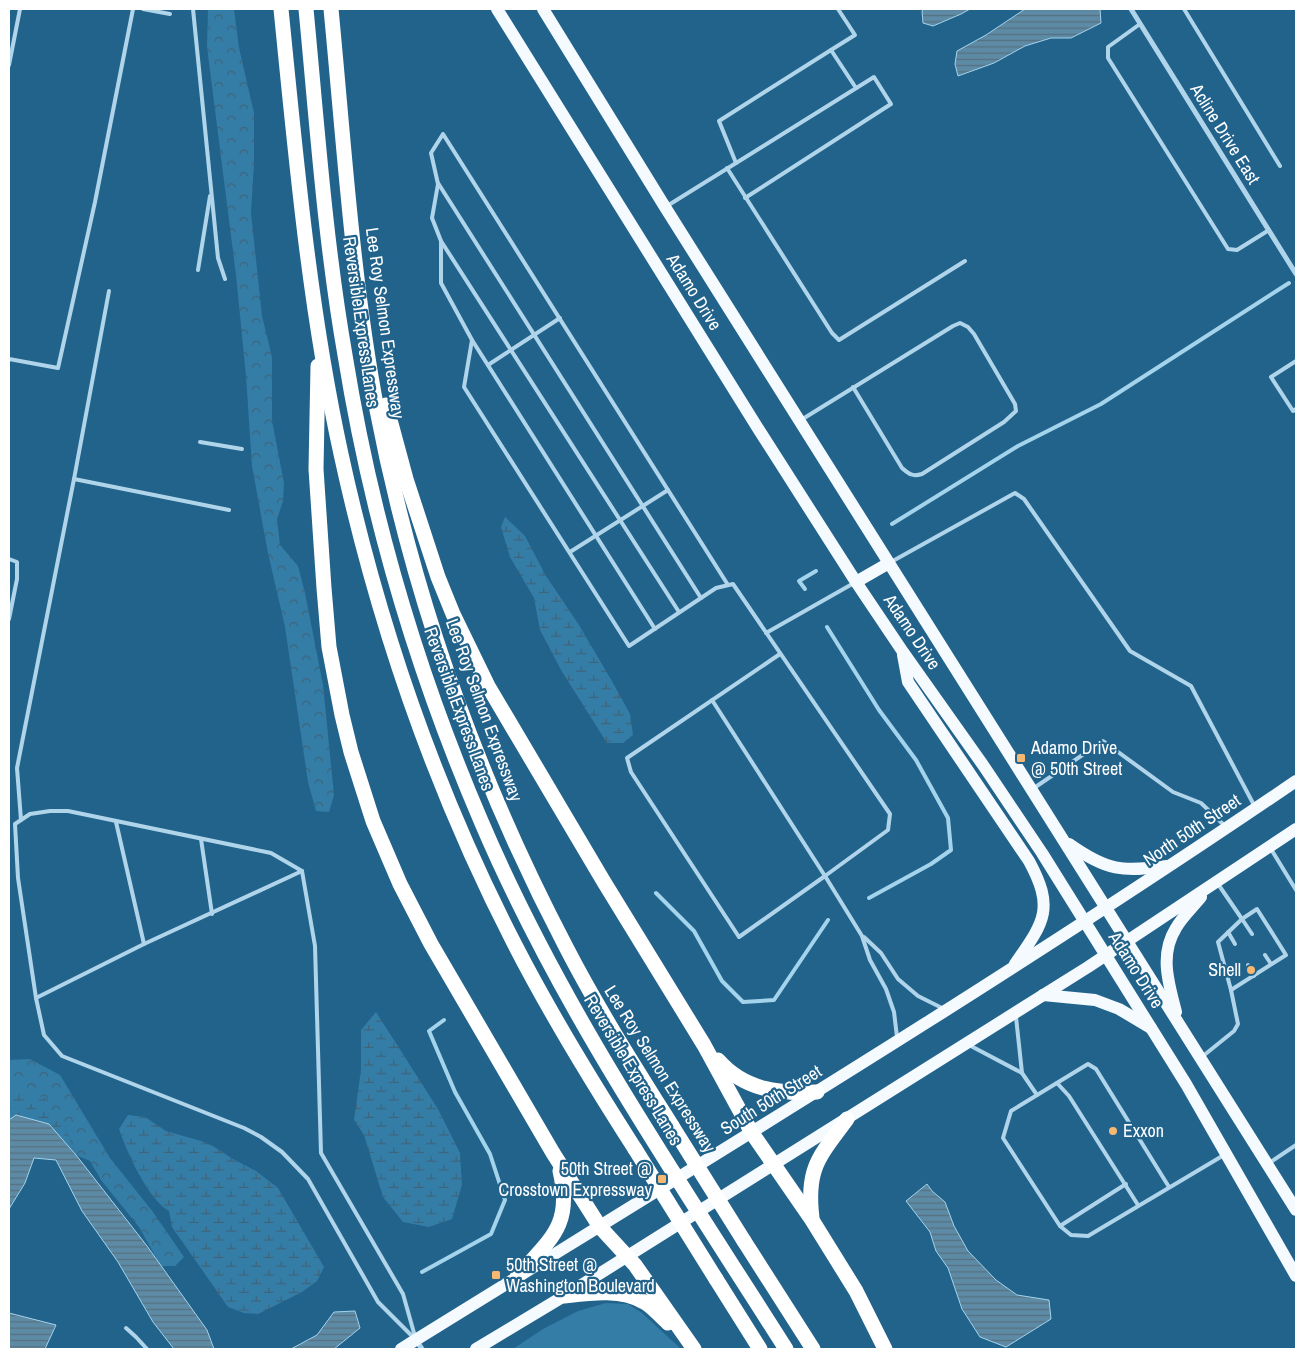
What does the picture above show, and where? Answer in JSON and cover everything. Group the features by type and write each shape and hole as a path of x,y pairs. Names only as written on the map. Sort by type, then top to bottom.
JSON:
{"highway":[{"path":"281,9 303,233 319,339 341,453 370,570 408,694 432,760 478,869 515,945 570,1046 760,1349"},
{"name":"Reversible Express Lanes","path":"306,9 334,284 352,394 367,470 386,550 436,708 482,824 510,886 558,981 609,1069 786,1349"},
{"name":"Lee Roy Selmon Expressway","path":"331,9 363,325 382,431 403,523 429,614 466,725 528,872 591,993 812,1349"},
{"path":"363,325 426,544 453,614 488,686 704,1045 752,1133 812,1220 856,1291 885,1349"},
{"path":"319,339 316,469 329,647 351,752 373,821 415,914 553,1153 600,1227 635,1265 691,1347"},
{"path":"704,1045 721,1064 750,1085 782,1092 817,1092"},
{"path":"812,1220 810,1200 812,1175 819,1158 847,1119"},
{"path":"517,1277 550,1241 564,1211 564,1191 560,1170 553,1153"},
{"path":"564,1296 585,1293 612,1293 637,1298 645,1302 691,1347"}],"main road":[{"name":"Adamo Drive","path":"497,9 856,582 983,765 1085,922 1153,1030 1296,1276"},
{"name":"Adamo Drive","path":"542,9 1296,1210"},
{"path":"856,582 889,563"},
{"path":"902,650 908,682 1029,861 1039,881 1044,912 1036,934 1013,968"},
{"name":"North 50th Street","path":"1107,909 1296,781"},
{"path":"476,1349 564,1296 1106,956 1296,829"},
{"path":"1064,840 1088,857 1108,867 1136,870 1170,866"},
{"path":"1178,1022 1168,976 1167,947 1176,926 1213,884"},
{"name":"South 50th Street","path":"401,1349 419,1344 517,1277 752,1133 1107,909"},
{"path":"1043,995 1095,1000 1119,1009 1153,1030"}],"street":[{"name":"Acline Drive East","path":"1131,9 1296,274"}],"lane":[{"path":"9,65 10,49 20,9"},
{"path":"9,359 58,368 95,202 134,9"},
{"path":"143,9 170,14"},
{"path":"193,9 218,258 225,279"},
{"path":"736,163 719,121 854,35 838,9"},
{"path":"1184,9 1280,166"},
{"path":"1140,24 1108,47 1108,58 1228,249 1237,250 1268,230"},
{"path":"831,50 856,88"},
{"path":"665,207 874,77 891,104 745,198"},
{"path":"701,598 438,183 431,153 443,134 728,585"},
{"path":"727,168 832,333 839,340 964,261"},
{"path":"438,183 432,218 441,241 679,612"},
{"path":"198,270 211,189"},
{"path":"441,241 441,283 472,340 655,629"},
{"path":"20,820 17,768 109,291"},
{"path":"488,365 560,318"},
{"path":"799,421 853,387 953,326 960,324 968,327 974,334 1015,404 1016,411 996,427 922,474 915,476 902,468 853,387"},
{"path":"472,340 464,387 629,646 716,588 733,584 890,814 888,830 739,937 631,772 627,758 780,654"},
{"path":"1296,362 1271,377 1293,411 1296,409"},
{"path":"200,442 242,449"},
{"path":"74,479 229,510"},
{"path":"570,552 668,490"},
{"path":"889,563 1015,493 1024,499 1130,651 1191,686 1256,808"},
{"path":"9,558 17,562 17,579 9,619"},
{"path":"766,633 856,582"},
{"path":"712,700 826,876 862,936 870,960 886,989 891,1004 897,1042"},
{"path":"1032,790 1103,741 1173,792 1201,802 1227,828"},
{"path":"68,811 270,852 302,871 315,946 321,1153 403,1294 419,1344 378,1302 308,1179 282,1152 244,1128 62,1056 44,1035 36,998 18,878 14,834 15,824 20,820 30,814 68,811"},
{"path":"116,822 144,944"},
{"path":"202,839 212,914"},
{"path":"1269,847 1296,890"},
{"path":"36,998 144,944 302,871"},
{"path":"1213,884 1242,918 1252,934"},
{"path":"1201,1058 1234,1031 1238,1024 1218,942 1242,918 1257,909 1286,954 1231,990"},
{"path":"1228,932 1235,944"},
{"path":"862,936 880,953 898,979 918,996 948,1010"},
{"path":"1265,955 1271,964"},
{"path":"1248,965 1254,976"},
{"path":"1015,1013 1022,1073 1037,1095"},
{"path":"966,1044 1022,1073"},
{"path":"1169,1187 1096,1069 1088,1064 1012,1111 1003,1138 1060,1226 1071,1235 1088,1236 1226,1154"},
{"path":"1057,1084 1068,1096 1138,1205"},
{"path":"1268,1164 1296,1145"},
{"path":"1060,1226 1126,1184"},
{"path":"126,1328 147,1349"}],"green space":[{"path":"208,9 234,9 239,48 254,113 254,164 251,213 262,316 272,357 272,421 284,483 283,501 277,519 280,545 298,566 323,685 334,795 329,812 316,811 308,782 285,627 268,553 252,466 246,376 236,275 207,47"},
{"path":"505,517 525,536 546,576 579,625 630,714 633,735 623,743 607,743 561,670 540,630 534,598 510,557 501,527"},
{"path":"376,1012 438,1109 460,1153 462,1185 452,1219 429,1227 403,1222 383,1197 364,1135 354,1120 361,1070 361,1030"},
{"path":"30,1059 60,1075 110,1158 153,1212 184,1257 175,1266 161,1266 139,1227 101,1180 90,1161 76,1155 64,1125 9,1092 9,1060"},
{"path":"9,1092 47,1098 64,1125 76,1155 49,1124 16,1116 9,1120"},
{"path":"128,1115 145,1117 166,1131 213,1146 256,1171 278,1188 324,1267 317,1281 302,1292 258,1314 244,1313 228,1307 172,1227 169,1211 153,1196 139,1174 119,1129"},
{"path":"606,1303 628,1304 642,1313 681,1349 513,1349 543,1329 578,1311"}],"shaded area":[{"path":"924,9 970,9 933,26 923,23 922,11"},
{"path":"1025,9 1100,9 1101,23 1071,38 1051,38 1025,46 994,63 958,76 955,64 957,51 986,35"},
{"path":"16,1115 49,1124 76,1155 147,1246 207,1330 214,1349 174,1349 153,1322 118,1262 82,1211 56,1160 34,1158 25,1183 9,1209 9,1120"},
{"path":"927,1184 945,1202 954,1226 968,1251 996,1280 1017,1295 1049,1300 1051,1319 1006,1347 980,1337 962,1309 948,1268 936,1251 930,1232 906,1201"},
{"path":"355,1311 360,1328 334,1349 291,1349 317,1335 334,1312"},
{"path":"9,1313 56,1325 45,1349 9,1349"}],"waterway":[{"path":"892,524 1018,446 1101,404 1289,283"},
{"path":"805,589 799,581 816,571"},
{"path":"827,627 879,710 916,760 948,818 951,850 931,864 869,898"},
{"path":"656,893 694,931 722,981 743,1002 774,1000 828,920"},
{"path":"422,1272 491,1234 505,1200 490,1154 455,1092 429,1031 444,1020"}],"place":[{"name":"Adamo Drive @ 50th Street","path":"1021,758"},
{"name":"Shell","path":"1251,970"},
{"name":"Exxon","path":"1113,1131"},
{"name":"50th Street @ Crosstown Expressway","path":"662,1179"},
{"name":"50th Street @ Washington Boulevard","path":"496,1275"}]}
